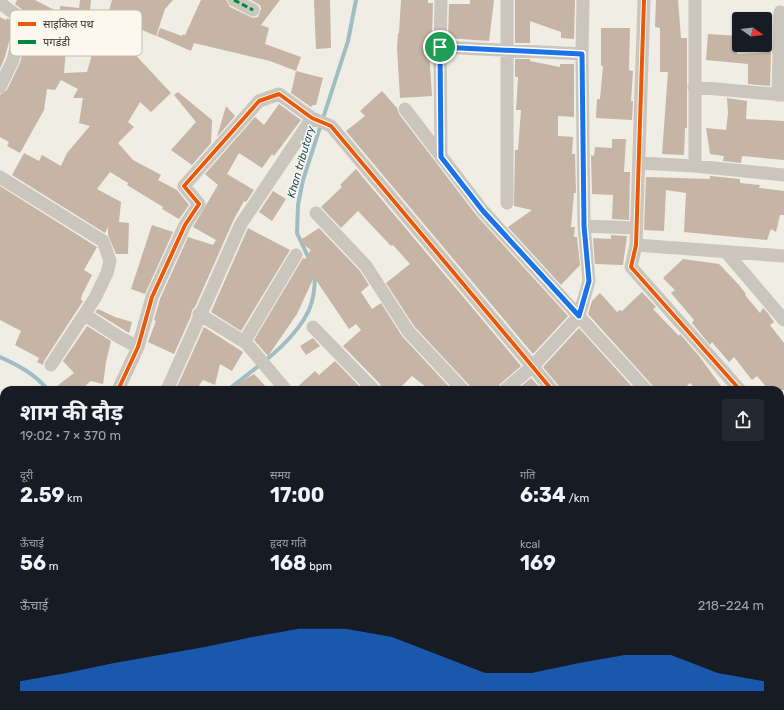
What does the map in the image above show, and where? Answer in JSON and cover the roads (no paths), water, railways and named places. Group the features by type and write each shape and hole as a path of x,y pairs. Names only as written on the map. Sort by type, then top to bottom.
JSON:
{"street":[{"path":"234,0 253,10"},
{"path":"440,0 441,157"},
{"path":"506,0 505,50 507,203"},
{"path":"510,386 533,366 579,316 589,281 584,226 582,54 583,0"},
{"path":"644,0 640,164 636,245 631,267 736,386"},
{"path":"695,0 695,166"},
{"path":"0,3 10,10"},
{"path":"694,87 781,95 780,12"},
{"path":"440,47 582,54"},
{"path":"0,87 14,56"},
{"path":"120,386 138,348 152,297 185,225 199,204 184,186 259,101 279,94 331,126 549,386"},
{"path":"405,109 483,211 642,386"},
{"path":"169,386 199,314 241,224 319,120"},
{"path":"640,164 695,166 784,175"},
{"path":"0,177 103,242 110,261 98,292 85,315 51,366"},
{"path":"316,213 366,266 408,331 459,386"},
{"path":"584,226 636,228"},
{"path":"636,245 784,256"},
{"path":"726,252 784,320"},
{"path":"244,342 296,255"},
{"path":"199,314 244,342 282,386"},
{"path":"85,315 138,348"},
{"path":"313,327 370,386"}],"waterway":[{"name":"Khan tributary","path":"310,261 297,233 298,205 303,180 348,41 356,0"},
{"name":"Khan tributary","path":"233,386 262,364 294,334 309,310 312,302 315,274"},
{"name":"Khan tributary","path":"0,357 26,370 45,386"}]}
